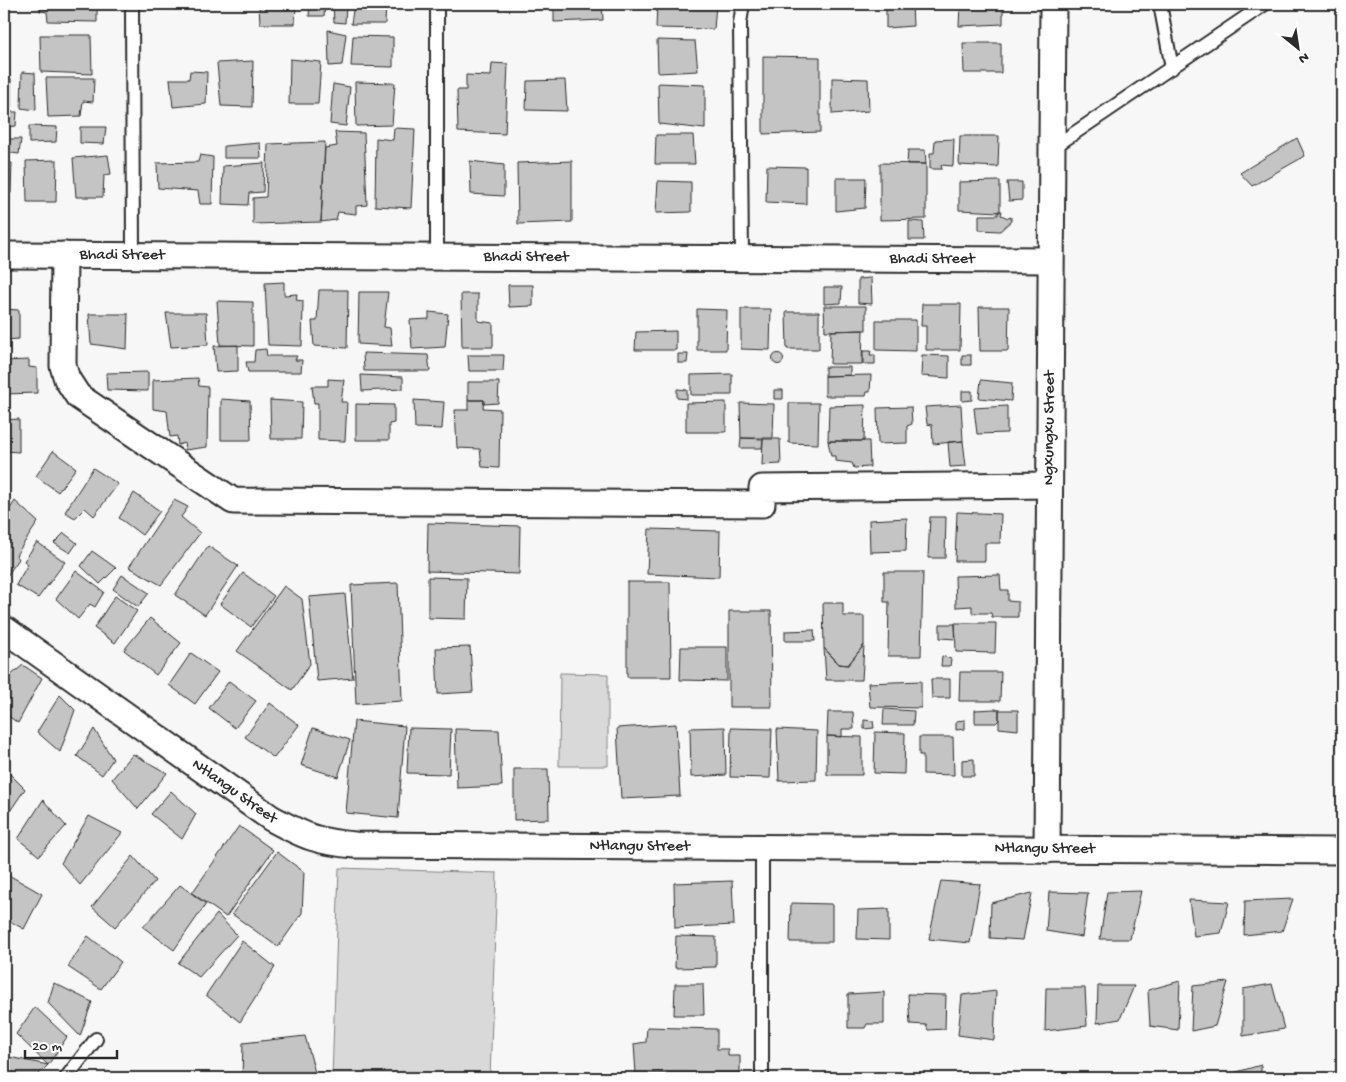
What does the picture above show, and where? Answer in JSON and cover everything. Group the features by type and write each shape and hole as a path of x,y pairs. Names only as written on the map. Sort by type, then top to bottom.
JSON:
{"street":[{"name":"Ngxungxu Street","path":"1047,850 1053,4"},
{"name":"Bhadi Street","path":"4,254 1050,260"},
{"path":"64,255 63,366 67,379 78,396 233,501 762,504 762,488 1049,485"},
{"name":"Ntlangu Street","path":"4,629 271,818 300,834 323,842 364,845 1342,851"}],"lane":[{"path":"132,4 133,255"},
{"path":"437,4 437,257"},
{"path":"742,259 740,23 743,4"},
{"path":"1160,4 1172,68"},
{"path":"1051,150 1265,4"},
{"path":"762,848 762,1078"},
{"path":"66,1078 96,1039"}],"shaded area":[{"path":"560,673 608,674 608,766 559,766"},
{"path":"339,868 497,873 490,1078 332,1078"}],"building":[{"path":"39,4 97,4 97,22 48,21 47,12 40,11"},
{"path":"259,4 296,4 295,24 260,24"},
{"path":"310,4 325,4 324,16 309,16"},
{"path":"333,4 346,4 345,23 334,22"},
{"path":"354,4 386,4 385,24 351,24"},
{"path":"554,4 602,4 603,20 554,22"},
{"path":"657,4 716,4 714,29 656,28"},
{"path":"886,4 912,4 913,26 886,28"},
{"path":"960,4 1003,4 1003,24 959,26"},
{"path":"328,30 346,34 342,65 329,66"},
{"path":"40,35 91,35 92,74 41,72"},
{"path":"353,36 393,37 393,67 351,66"},
{"path":"657,40 695,41 698,71 658,73"},
{"path":"963,43 1001,43 1001,73 964,73"},
{"path":"763,56 820,57 820,132 763,134"},
{"path":"290,59 321,62 318,104 289,104"},
{"path":"253,61 252,107 221,106 217,63"},
{"path":"492,63 508,64 505,134 458,132 457,90 466,90 466,75 491,76"},
{"path":"190,71 207,72 206,104 173,107 170,79 189,79"},
{"path":"22,72 35,73 36,110 21,108"},
{"path":"46,78 94,78 93,102 83,101 81,116 48,117"},
{"path":"832,78 868,79 869,111 832,114"},
{"path":"4,79 11,79 11,107 4,107"},
{"path":"565,80 567,111 526,110 527,81"},
{"path":"355,82 395,83 392,125 356,126"},
{"path":"658,83 705,85 705,129 659,124"},
{"path":"333,84 350,87 346,126 330,124"},
{"path":"4,112 17,112 16,126 4,127"},
{"path":"29,126 57,127 56,142 29,143"},
{"path":"80,127 106,127 104,144 80,143"},
{"path":"394,128 415,129 411,208 375,206 376,138 393,140"},
{"path":"335,132 364,133 367,205 356,206 356,214 338,212 336,220 321,222 325,148 337,146"},
{"path":"656,135 693,135 695,164 655,164"},
{"path":"960,136 999,136 998,167 959,165"},
{"path":"1297,138 1305,156 1252,186 1240,173"},
{"path":"4,139 21,139 19,154 4,152"},
{"path":"954,139 953,166 941,165 942,169 930,169 930,153 934,153 935,140"},
{"path":"325,142 321,222 253,224 253,198 266,197 268,144"},
{"path":"260,143 261,158 224,158 224,146"},
{"path":"908,150 925,150 926,164 907,164"},
{"path":"108,155 111,174 104,175 103,197 76,197 73,158"},
{"path":"200,155 213,157 212,204 200,204 198,191 158,188 157,163 198,162"},
{"path":"57,160 56,202 27,202 26,161"},
{"path":"470,161 504,165 504,196 471,194"},
{"path":"572,161 572,222 518,224 517,163"},
{"path":"4,163 12,163 11,193 4,193"},
{"path":"264,163 263,192 249,193 248,205 222,204 223,166"},
{"path":"880,163 926,164 926,219 880,220"},
{"path":"767,166 806,167 806,204 766,202"},
{"path":"836,178 866,178 865,208 836,211"},
{"path":"658,181 691,182 691,212 656,213"},
{"path":"1000,181 1000,212 959,210 959,182"},
{"path":"1007,182 1022,182 1022,200 1009,201"},
{"path":"998,211 1002,211 1001,215 1008,218 1011,217 1011,221 1000,231 979,230 979,215 998,215"},
{"path":"909,221 923,222 924,240 909,240"},
{"path":"871,278 872,304 858,303 858,279"},
{"path":"284,282 284,295 297,294 296,300 303,301 302,346 268,345 265,283"},
{"path":"508,285 533,285 533,306 509,307"},
{"path":"824,287 842,287 841,303 824,304"},
{"path":"319,290 348,290 347,348 314,346 312,321 317,321"},
{"path":"359,292 388,292 384,327 390,328 392,346 358,344"},
{"path":"461,294 478,294 478,321 493,323 493,347 462,347"},
{"path":"217,301 253,302 253,346 220,345"},
{"path":"922,304 961,304 960,350 926,350 926,326 921,326"},
{"path":"824,306 866,306 866,330 825,331"},
{"path":"979,307 1009,307 1008,351 980,351"},
{"path":"4,309 19,310 19,339 4,340"},
{"path":"697,309 727,310 726,350 697,350"},
{"path":"741,309 771,309 770,350 741,349"},
{"path":"429,312 448,314 445,347 412,349 410,320 429,319"},
{"path":"786,312 819,312 819,349 787,349"},
{"path":"166,313 206,313 208,345 171,347"},
{"path":"89,314 128,314 127,349 91,344"},
{"path":"876,320 916,320 916,351 876,350"},
{"path":"863,330 862,364 830,364 831,331"},
{"path":"676,331 676,350 635,350 636,332"},
{"path":"238,345 238,371 216,372 214,346"},
{"path":"266,349 267,356 297,356 295,360 302,360 301,372 248,372 246,362 254,362 255,350"},
{"path":"863,351 871,351 870,355 875,355 875,364 863,364"},
{"path":"363,353 428,355 430,371 364,371"},
{"path":"678,354 688,354 687,363 678,363"},
{"path":"776,354 780,354 783,359 782,363 776,364 773,361 773,357"},
{"path":"468,355 504,355 503,371 469,371"},
{"path":"922,355 949,356 949,378 921,376"},
{"path":"962,355 971,355 971,365 962,365"},
{"path":"29,360 29,367 37,368 37,393 4,394 4,361"},
{"path":"825,367 850,367 850,375 825,376"},
{"path":"148,372 148,391 107,390 106,373"},
{"path":"732,374 732,395 691,395 691,375"},
{"path":"361,375 403,377 403,389 362,391"},
{"path":"871,375 870,392 867,392 866,396 825,396 825,376"},
{"path":"198,378 199,386 208,387 207,447 185,450 184,443 178,445 177,436 170,437 167,411 153,409 153,380"},
{"path":"328,379 344,380 341,402 347,402 345,441 318,440 318,403 314,403 312,386 328,386"},
{"path":"981,380 1012,383 1011,401 979,398"},
{"path":"468,382 499,382 498,403 484,404 484,400 468,400"},
{"path":"677,389 687,390 687,399 677,398"},
{"path":"774,390 783,390 783,399 774,399"},
{"path":"962,391 972,391 972,400 962,401"},
{"path":"221,399 250,401 251,440 221,440"},
{"path":"270,400 302,402 301,439 271,439"},
{"path":"414,400 444,402 442,429 415,428"},
{"path":"468,400 484,400 483,408 500,409 499,468 482,467 480,449 457,448 455,410 468,410"},
{"path":"726,402 726,432 686,432 686,403"},
{"path":"740,403 774,404 773,438 741,438"},
{"path":"789,403 819,403 818,444 789,443"},
{"path":"356,404 394,405 394,423 389,424 389,440 356,440"},
{"path":"865,405 864,441 828,441 829,406"},
{"path":"961,405 963,441 933,444 932,425 927,424 925,407"},
{"path":"1007,406 1007,433 977,434 974,408"},
{"path":"911,407 912,424 907,426 907,443 878,444 877,408"},
{"path":"19,419 19,452 4,451 4,420"},
{"path":"741,438 763,439 762,448 740,448"},
{"path":"763,439 780,439 781,464 762,465"},
{"path":"828,441 869,441 870,467 854,468 852,463 835,461 835,456 831,456"},
{"path":"963,441 966,466 950,467 948,442"},
{"path":"53,451 76,468 58,492 36,476"},
{"path":"93,468 118,484 94,516 85,508 75,518 65,512"},
{"path":"134,493 160,511 142,535 119,518"},
{"path":"174,500 188,507 181,517 200,533 161,585 129,567"},
{"path":"15,501 38,522 16,555 19,559 4,580 4,518"},
{"path":"957,512 1001,514 1000,543 985,543 985,561 955,561"},
{"path":"930,517 946,517 945,558 928,558"},
{"path":"907,518 906,551 870,552 869,520"},
{"path":"428,523 520,526 519,574 427,571"},
{"path":"649,529 720,531 719,577 647,574"},
{"path":"64,533 77,543 70,553 54,543"},
{"path":"37,542 65,562 38,598 16,585 28,564 24,561"},
{"path":"208,546 238,566 205,615 175,595"},
{"path":"92,551 116,568 100,584 81,566"},
{"path":"76,571 104,592 95,607 90,604 78,619 56,599"},
{"path":"884,572 923,572 921,656 888,656 889,602 884,602"},
{"path":"243,573 274,596 251,627 220,604"},
{"path":"122,575 149,593 138,607 113,589"},
{"path":"1000,575 1001,590 1008,590 1008,601 1018,602 1018,617 992,617 991,613 972,613 972,606 956,607 955,576"},
{"path":"428,577 467,578 466,619 428,618"},
{"path":"627,582 670,582 671,677 627,677"},
{"path":"398,583 402,701 356,704 351,585"},
{"path":"284,586 302,599 310,664 292,690 237,651"},
{"path":"345,594 353,678 317,681 309,597"},
{"path":"115,596 137,611 115,643 94,628"},
{"path":"823,603 843,603 843,616 864,616 864,645 848,665 839,664 824,648"},
{"path":"729,611 771,611 772,707 729,707"},
{"path":"150,618 181,643 156,675 124,650"},
{"path":"955,623 996,623 995,653 956,652"},
{"path":"940,624 955,624 956,639 940,638"},
{"path":"814,630 815,641 785,641 785,631"},
{"path":"864,645 862,680 826,680 824,648 839,664 848,665"},
{"path":"470,647 473,692 438,694 436,648"},
{"path":"681,647 727,647 727,681 680,680"},
{"path":"191,653 218,672 195,704 169,685"},
{"path":"942,656 951,659 950,666 941,666"},
{"path":"23,665 42,678 18,723 4,713 4,681"},
{"path":"960,672 1001,672 1000,701 959,701"},
{"path":"931,679 950,679 950,698 932,698"},
{"path":"229,681 256,701 235,728 209,708"},
{"path":"921,681 921,708 870,707 868,683"},
{"path":"60,695 75,710 60,752 37,732"},
{"path":"270,703 299,725 274,758 245,737"},
{"path":"884,709 914,711 913,725 883,725"},
{"path":"975,710 999,710 999,720 996,723 975,723"},
{"path":"999,710 1018,710 1018,730 999,728"},
{"path":"828,712 853,712 854,729 842,729 842,737 827,736"},
{"path":"864,720 873,721 874,728 864,729"},
{"path":"965,720 965,729 956,730 956,721"},
{"path":"354,721 405,726 398,818 346,813"},
{"path":"676,724 680,796 621,799 617,728"},
{"path":"725,727 726,775 691,777 690,728"},
{"path":"313,728 350,740 338,777 301,765"},
{"path":"409,728 451,729 449,774 407,773"},
{"path":"731,728 772,729 770,778 730,777"},
{"path":"94,729 113,759 102,775 77,756"},
{"path":"455,729 499,730 502,786 457,788"},
{"path":"777,729 817,731 816,780 779,781"},
{"path":"875,732 905,733 904,774 874,773"},
{"path":"827,736 862,737 862,775 827,775"},
{"path":"919,737 953,737 954,775 923,774 923,755 919,755"},
{"path":"133,754 167,773 138,809 112,779"},
{"path":"974,759 974,776 962,776 962,760"},
{"path":"4,768 25,789 4,820"},
{"path":"514,769 548,769 549,819 514,820"},
{"path":"171,791 196,814 182,839 151,814"},
{"path":"43,800 66,826 39,856 18,839"},
{"path":"89,816 122,833 80,885 61,863"},
{"path":"239,826 273,850 226,917 192,893"},
{"path":"277,852 304,872 302,913 278,947 232,914"},
{"path":"133,856 155,881 115,927 92,907"},
{"path":"7,874 42,894 24,929 4,918 4,879"},
{"path":"732,881 734,925 675,928 674,883"},
{"path":"941,881 980,884 970,943 929,939"},
{"path":"180,885 206,904 174,950 143,927"},
{"path":"1141,891 1130,939 1100,939 1107,892"},
{"path":"1049,892 1088,893 1082,937 1046,931"},
{"path":"1032,893 1023,940 990,938 991,903"},
{"path":"1293,899 1282,931 1244,935 1245,901"},
{"path":"1189,900 1229,902 1221,933 1194,936"},
{"path":"791,903 832,904 832,942 790,942"},
{"path":"889,909 889,940 857,939 858,910"},
{"path":"217,914 237,935 199,977 178,963"},
{"path":"88,936 121,962 101,989 68,967"},
{"path":"676,936 716,937 716,967 675,968"},
{"path":"242,941 275,967 240,1022 206,995"},
{"path":"1180,981 1178,1030 1150,1026 1148,990"},
{"path":"1228,982 1215,1026 1191,1031 1193,986"},
{"path":"54,983 92,1002 80,1036 48,1003"},
{"path":"675,984 703,984 704,1015 674,1015"},
{"path":"1272,984 1284,1029 1243,1036 1243,989"},
{"path":"1098,986 1134,986 1120,1019 1097,1023"},
{"path":"1046,988 1085,988 1087,1026 1045,1031"},
{"path":"996,991 994,1040 958,1035 962,995"},
{"path":"884,992 884,1024 867,1024 865,1028 848,1028 848,994"},
{"path":"908,994 946,995 945,1029 928,1030 926,1025 910,1024"},
{"path":"35,1007 67,1037 48,1065 16,1034"},
{"path":"647,1027 717,1029 717,1049 728,1049 728,1056 740,1056 740,1073 636,1074 634,1044 646,1042"},
{"path":"305,1036 316,1076 242,1078 243,1043"},
{"path":"4,1056 48,1065 35,1078 4,1078"},
{"path":"1261,1065 1261,1078 1216,1078"}]}
